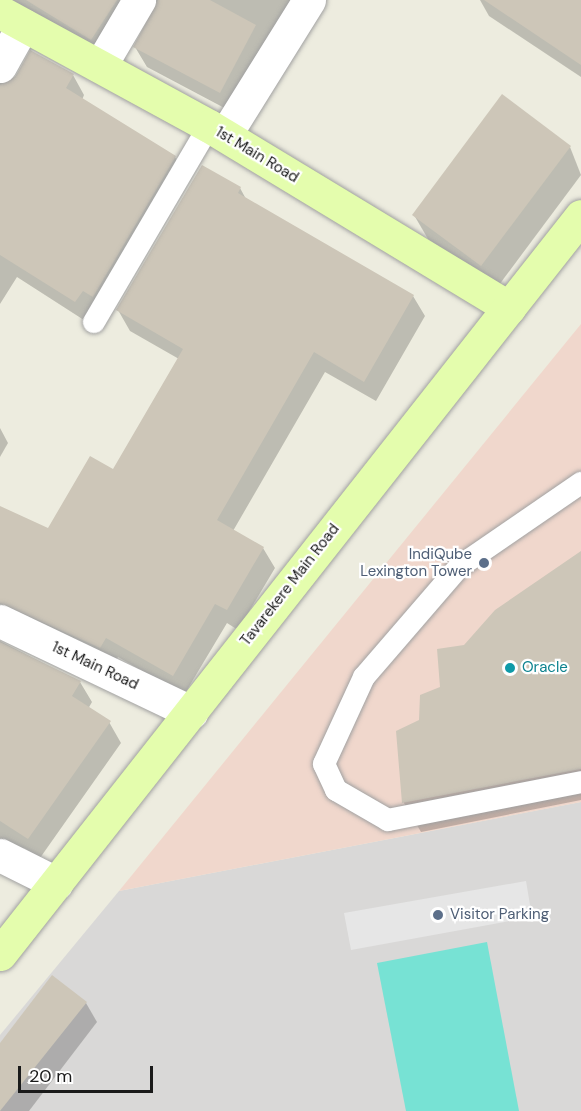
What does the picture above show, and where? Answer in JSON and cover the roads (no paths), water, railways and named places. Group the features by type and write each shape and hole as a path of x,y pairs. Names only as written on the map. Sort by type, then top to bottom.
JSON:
{"main road":[{"name":"1st Main Road","path":"12,19 217,130 508,308"},
{"name":"Tavarekere Main Road","path":"0,954 581,216"}],"street":[{"path":"100,66 139,0"},
{"path":"217,130 309,0"},
{"path":"0,66 12,19"},
{"name":"1st Main Road","path":"0,621 191,712"},
{"path":"0,855 56,883"}],"lane":[{"path":"94,322 217,130"},
{"path":"581,483 459,567 364,677 324,764 336,790 388,820 581,782"}],"place":[{"name":"IndiQube Lexington Tower","path":"484,563"},
{"name":"Oracle","path":"510,668"},
{"name":"Visitor Parking","path":"438,915"}]}
